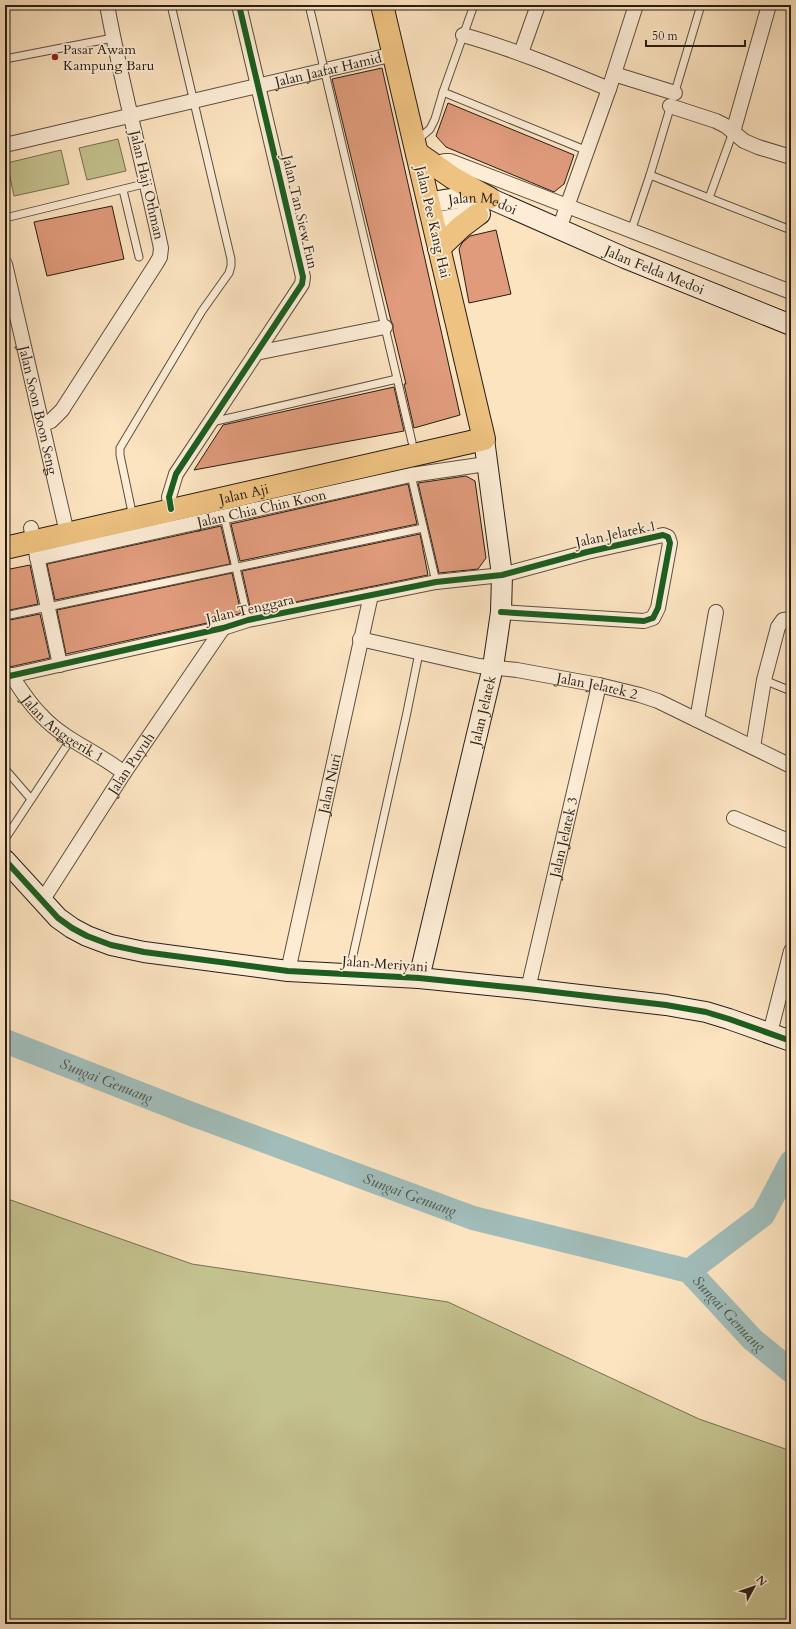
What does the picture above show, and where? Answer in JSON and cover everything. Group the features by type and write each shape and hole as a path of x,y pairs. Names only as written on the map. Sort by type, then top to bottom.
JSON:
{"main road":[{"name":"Jalan Pee Kang Hai","path":"382,5 421,152 430,213 483,432"},
{"path":"421,152 483,207 439,248"},
{"name":"Jalan Aji","path":"5,548 34,542 65,527 170,503 410,458 483,432"},
{"name":"Jalan Aji","path":"5,534 34,542"}],"street":[{"name":"Jalan Haji Othman","path":"42,424 51,421 62,410 160,257 161,248 148,183 113,38 107,5"},
{"name":"Jalan Tan Siew Fun","path":"170,503 176,474 302,284 303,277 239,5"},
{"path":"521,54 538,5"},
{"path":"559,229 609,89 636,5"},
{"path":"733,132 769,5"},
{"path":"463,35 490,42 609,89"},
{"name":"Jalan Jaafar Hamid","path":"5,145 394,54"},
{"path":"614,74 673,99 716,121 744,141 791,157"},
{"path":"421,152 444,161 450,161 631,231 706,258 791,292"},
{"name":"Jalan Medoi","path":"430,213 483,207 500,212 520,212"},
{"name":"Jalan Felda Medoi","path":"520,212 639,264 791,325"},
{"name":"Jalan Soon Boon Seng","path":"5,264 65,527"},
{"path":"256,353 385,327"},
{"name":"Jalan Jelatek","path":"419,978 493,667 501,612 502,575 486,464 483,432"},
{"name":"Jalan Chia Chin Koon","path":"34,542 224,516 410,458 486,464"},
{"name":"Jalan Jelatek 1","path":"501,612 644,621 653,618 658,608 670,543 668,537 663,535 587,552 502,575"},
{"path":"34,542 60,665"},
{"name":"Jalan Tenggara","path":"8,676 223,628 248,620 436,582 502,575"},
{"name":"Jalan Nuri","path":"288,971 360,639 371,595"},
{"path":"697,720 716,612"},
{"path":"753,747 764,680 778,627 787,620"},
{"name":"Jalan Puyuh","path":"42,901 124,773 223,628"},
{"name":"Jalan Jelatek 2","path":"360,639 479,666 493,667 599,685 640,695 658,701 791,766"},
{"name":"Jalan Anggerik 1","path":"8,676 43,718 70,739 124,773"},
{"name":"Jalan Jelatek 3","path":"528,989 599,685"},
{"path":"734,818 791,842"},
{"name":"Jalan Meriyani","path":"5,860 58,918 87,936 111,945 144,952 288,971 349,973 419,978 631,1000 687,1008 729,1019 791,1041"},
{"path":"770,1033 791,951"}],"lane":[{"path":"132,512 120,455 120,448 202,311 229,273 231,266 229,251 171,5"},
{"path":"309,5 397,380 423,528 436,582"},
{"path":"421,152 422,136 430,129 435,120 443,92 474,5"},
{"path":"631,231 650,175 701,5"},
{"path":"5,59 113,38"},
{"path":"443,92 586,150"},
{"path":"709,198 733,132"},
{"path":"650,175 791,230"},
{"path":"5,218 148,183"},
{"path":"123,190 139,257"},
{"path":"210,423 397,380"},
{"path":"224,516 248,620"},
{"path":"5,616 423,528"},
{"path":"349,973 419,652"},
{"path":"764,680 791,692"},
{"path":"5,839 70,739"},
{"path":"5,769 31,799"}],"shaded area":[{"path":"118,139 126,171 87,180 79,148"},
{"path":"61,150 69,184 14,196 7,163"},
{"path":"5,1198 192,1264 448,1302 699,1419 791,1451 791,1624 5,1624"}],"building":[{"path":"382,68 460,415 414,428 393,325 332,79"},
{"path":"448,103 574,155 564,184 554,192 446,147 436,136"},
{"path":"112,206 124,259 47,276 34,222"},
{"path":"496,230 511,294 469,303 459,249 462,243 470,236"},
{"path":"394,387 404,431 194,470 223,425"},
{"path":"466,476 475,481 486,558 478,569 439,573 418,483"},
{"path":"408,484 417,524 240,561 231,524"},
{"path":"221,526 230,564 55,600 47,564"},
{"path":"420,534 428,575 251,611 242,571"},
{"path":"30,565 38,604 5,611 5,570"},
{"path":"232,573 241,613 221,620 66,654 57,610"},
{"path":"40,614 50,658 5,668 5,621"}],"waterway":[{"name":"Sungai Genuang","path":"5,1041 189,1113 473,1218 689,1271 753,1340 791,1371"},
{"path":"689,1271 763,1215 791,1162"}],"cycle path":[{"path":"171,509 169,497 176,474 302,284 303,277 239,5"},
{"path":"5,677 223,628 248,620 436,582 502,575 587,552 663,535 668,537 670,543 658,608 653,618 644,621 501,612"},
{"path":"5,860 58,918 87,936 111,945 144,952 288,971 419,978 666,1005 706,1012 791,1041"}],"place":[{"name":"Pasar Awam Kampung Baru","path":"55,57"}]}
